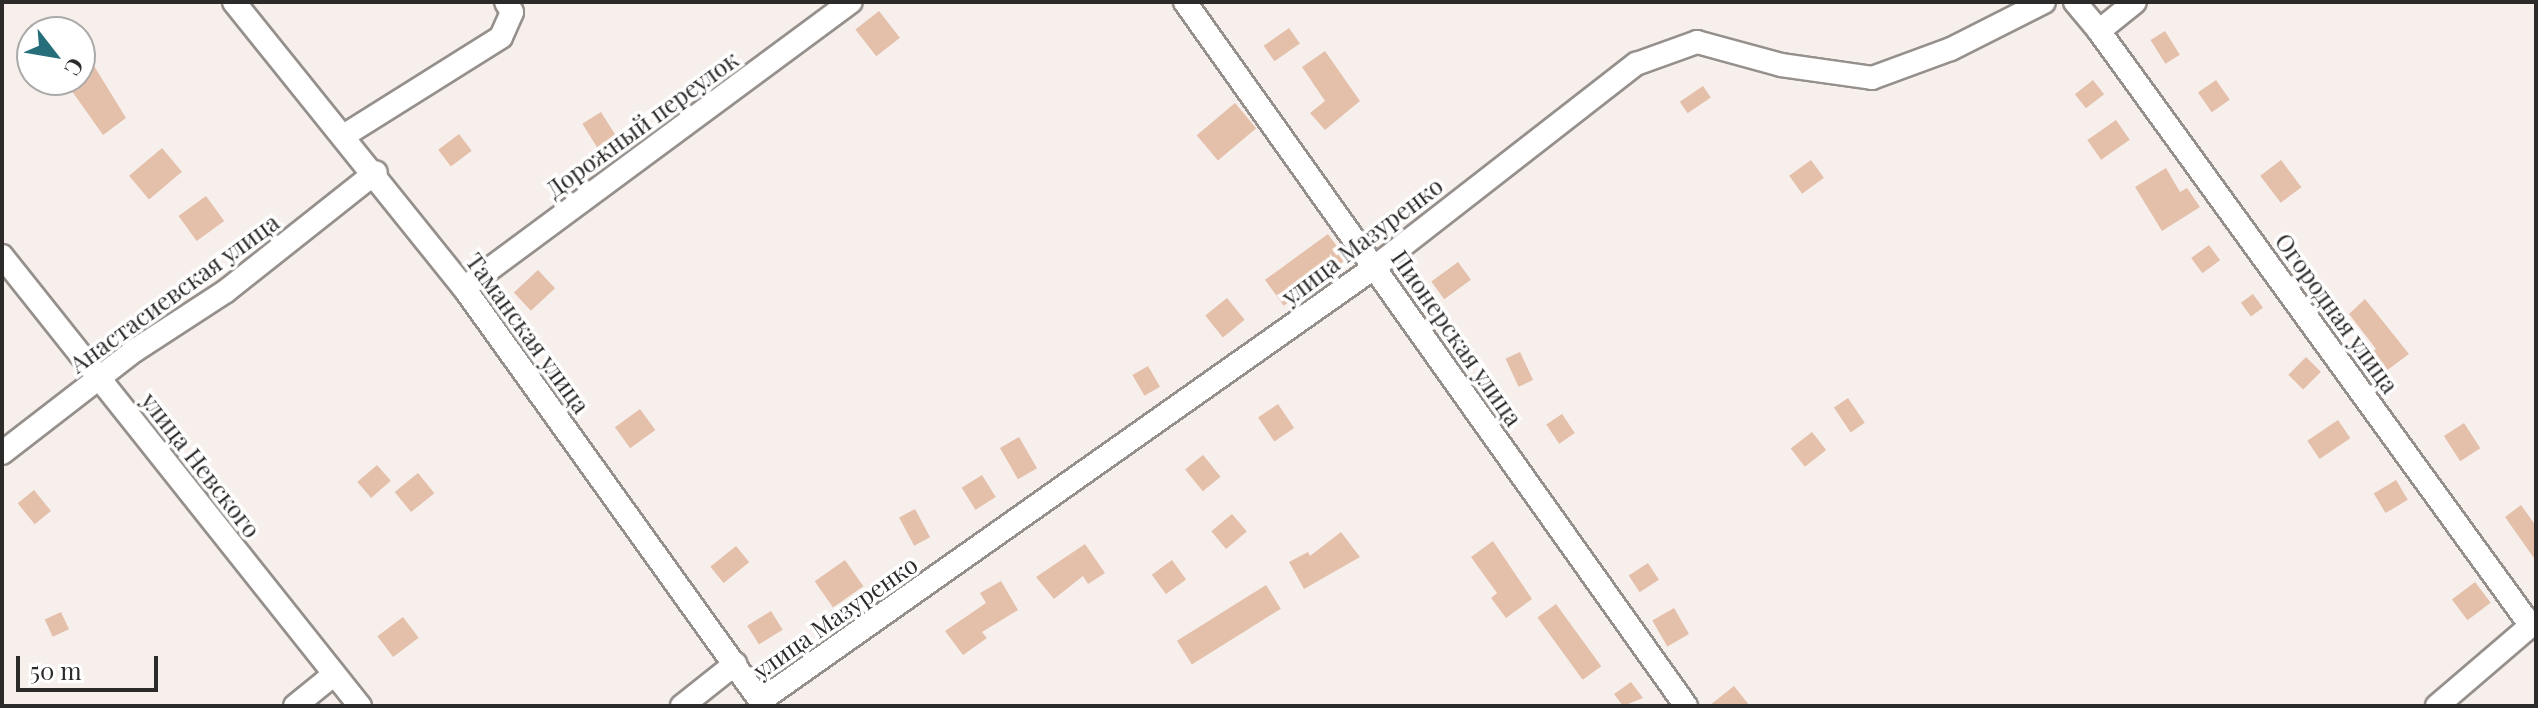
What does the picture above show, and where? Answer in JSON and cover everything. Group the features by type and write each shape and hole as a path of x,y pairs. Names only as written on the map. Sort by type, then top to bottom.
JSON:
{"street":[{"name":"Таманская улица","path":"234,2 376,172 464,288 762,703"},
{"name":"Дорожный переулок","path":"464,288 851,2"},
{"name":"Пионерская улица","path":"1185,2 1686,706"},
{"name":"улица Мазуренко","path":"762,703 1375,267 1636,64 1697,42 1781,65 1872,78 1951,49 2044,2"},
{"path":"2075,2 2099,31 2135,2"},
{"path":"345,135 501,37 509,7"},
{"name":"Огородная улица","path":"2099,31 2533,624"},
{"name":"Анастасиевская улица","path":"2,453 134,351 226,291 376,172"},
{"name":"улица Невского","path":"2,256 332,676 360,706"},
{"path":"2437,706 2533,624"},
{"name":"улица Мазуренко","path":"682,706 735,664"},
{"path":"295,706 332,676"}],"building":[{"path":"879,11 900,38 876,56 855,29"},
{"path":"1289,28 1300,44 1275,61 1264,46"},
{"path":"2165,31 2180,55 2165,64 2151,40"},
{"path":"1325,51 1360,101 1325,130 1310,113 1325,101 1302,67"},
{"path":"96,69 126,118 103,135 75,96 96,96"},
{"path":"2093,80 2104,94 2086,108 2075,94"},
{"path":"2216,80 2230,100 2212,112 2198,93"},
{"path":"1703,86 1711,98 1688,113 1680,102"},
{"path":"1235,103 1256,128 1218,160 1197,135"},
{"path":"601,112 616,136 597,147 582,124"},
{"path":"2116,120 2130,140 2101,160 2087,140"},
{"path":"459,134 472,151 451,166 438,150"},
{"path":"162,148 182,172 149,199 129,176"},
{"path":"1811,160 1824,178 1802,194 1789,176"},
{"path":"2281,160 2301,187 2281,203 2260,176"},
{"path":"2166,168 2180,192 2187,188 2200,207 2162,231 2135,187"},
{"path":"206,196 224,221 197,241 178,216"},
{"path":"1328,234 1347,260 1284,306 1265,280"},
{"path":"2209,245 2220,260 2202,273 2191,258"},
{"path":"1458,262 1471,280 1444,299 1431,281"},
{"path":"538,270 555,288 531,311 514,293"},
{"path":"2253,294 2263,308 2251,317 2241,303"},
{"path":"1227,298 1245,320 1223,337 1205,316"},
{"path":"2365,299 2409,354 2378,377 2364,358 2376,349 2349,314"},
{"path":"1520,352 1533,380 1519,387 1505,359"},
{"path":"2306,357 2321,372 2303,390 2288,375"},
{"path":"1148,366 1160,387 1144,396 1132,375"},
{"path":"1848,398 1865,423 1851,432 1834,408"},
{"path":"1278,404 1294,428 1274,441 1258,417"},
{"path":"640,409 655,430 630,448 615,427"},
{"path":"1562,414 1575,433 1559,444 1546,425"},
{"path":"2338,420 2350,438 2320,459 2307,441"},
{"path":"2464,423 2480,448 2460,461 2444,436"},
{"path":"1812,432 1826,450 1805,467 1791,449"},
{"path":"1019,437 1037,468 1018,479 1000,448"},
{"path":"1203,455 1221,477 1203,491 1185,469"},
{"path":"377,465 391,481 371,498 357,482"},
{"path":"418,473 434,493 411,512 395,492"},
{"path":"982,475 996,497 975,510 962,488"},
{"path":"2396,480 2408,500 2386,513 2374,493"},
{"path":"34,490 51,511 35,524 18,503"},
{"path":"2521,505 2536,526 2536,561 2505,517"},
{"path":"915,509 930,537 914,546 899,517"},
{"path":"1232,514 1247,532 1226,549 1211,531"},
{"path":"1341,532 1360,557 1304,589 1289,562 1308,552 1310,556"},
{"path":"1493,541 1532,599 1506,618 1491,598 1497,593 1471,557"},
{"path":"1085,544 1105,573 1088,584 1083,576 1054,599 1036,577"},
{"path":"736,546 749,562 724,583 710,567"},
{"path":"845,560 863,586 833,607 815,581"},
{"path":"1172,560 1186,579 1166,594 1152,575"},
{"path":"1648,563 1659,580 1640,592 1629,576"},
{"path":"1001,581 1018,610 982,632 987,638 963,655 945,631 986,603 980,593"},
{"path":"2475,582 2491,603 2467,620 2452,599"},
{"path":"1266,585 1281,609 1192,664 1177,641"},
{"path":"1556,604 1601,666 1583,680 1537,618"},
{"path":"1674,608 1689,634 1667,646 1652,620"},
{"path":"771,611 783,630 759,644 747,626"},
{"path":"61,612 69,629 53,637 45,620"},
{"path":"403,617 419,638 393,657 377,636"},
{"path":"1631,682 1643,698 1623,706 1614,694"},
{"path":"1734,686 1750,706 1709,706"}]}
